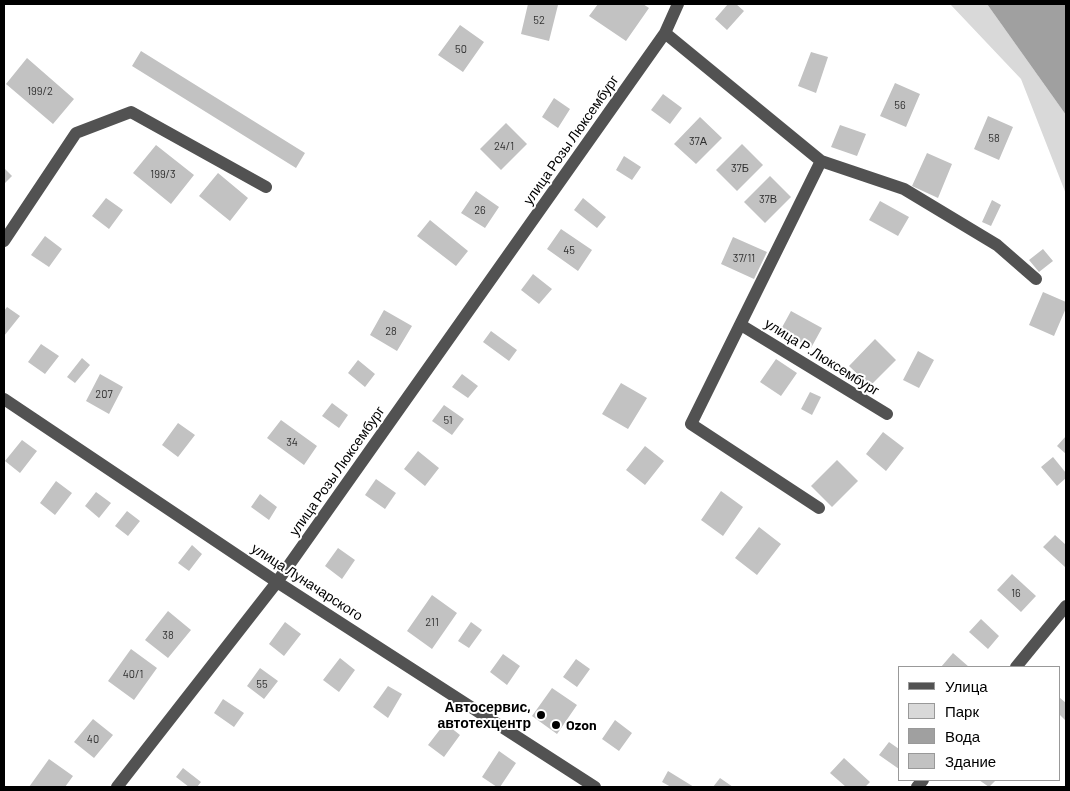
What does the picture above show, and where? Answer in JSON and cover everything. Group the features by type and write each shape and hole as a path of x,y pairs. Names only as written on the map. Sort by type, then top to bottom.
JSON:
{"street":[{"name":"улица Розы Люксембург","path":"117,787 278,582 665,33 678,4"},
{"path":"665,33 821,161 904,188 997,245 1036,279"},
{"path":"4,241 76,133 131,112 266,187"},
{"path":"819,508 691,424 821,161"},
{"name":"улица Р.Люксембург","path":"741,325 887,414"},
{"name":"улица Луначарского","path":"4,400 278,582 595,787"},
{"path":"1017,666 1066,606"}],"green space":[{"path":"950,4 987,4 1066,115 1066,194 1021,79"}],"water":[{"path":"987,4 1066,4 1066,115"}],"building":[{"path":"528,4 558,5 549,41 521,34"},
{"path":"598,4 643,4 649,8 626,41 589,16"},
{"path":"728,4 736,4 744,11 727,30 715,19"},
{"path":"460,25 484,42 463,72 438,55"},
{"path":"141,51 305,153 296,168 132,66"},
{"path":"811,52 828,57 816,93 798,86"},
{"path":"27,58 74,99 53,124 6,84"},
{"path":"895,83 920,94 906,127 880,116"},
{"path":"663,94 682,108 670,124 651,110"},
{"path":"554,98 570,109 558,128 542,117"},
{"path":"988,116 1013,127 999,160 974,149"},
{"path":"700,117 722,138 696,164 674,144"},
{"path":"506,123 527,144 501,170 480,149"},
{"path":"840,125 866,134 857,156 831,147"},
{"path":"742,144 763,165 737,191 716,170"},
{"path":"156,145 194,175 171,204 133,173"},
{"path":"927,153 952,164 938,198 912,186"},
{"path":"624,156 641,167 632,180 616,170"},
{"path":"4,168 12,176 4,184"},
{"path":"218,173 248,198 230,221 199,196"},
{"path":"770,176 791,197 765,223 744,202"},
{"path":"476,191 499,207 485,228 461,213"},
{"path":"106,198 123,210 109,229 92,216"},
{"path":"583,198 606,217 597,228 574,210"},
{"path":"992,200 1001,205 991,226 982,222"},
{"path":"880,201 909,217 898,236 869,220"},
{"path":"430,220 468,251 456,266 417,236"},
{"path":"561,229 592,250 578,271 547,249"},
{"path":"45,236 62,249 49,267 31,255"},
{"path":"733,237 767,252 754,279 721,264"},
{"path":"1043,249 1053,261 1039,272 1029,260"},
{"path":"533,274 552,289 539,304 521,290"},
{"path":"1043,292 1066,302 1066,308 1054,336 1029,325"},
{"path":"7,307 20,316 4,336 4,311"},
{"path":"384,310 412,326 397,351 370,335"},
{"path":"791,311 822,328 811,348 780,331"},
{"path":"491,331 517,350 509,361 483,342"},
{"path":"875,339 896,360 870,386 849,366"},
{"path":"41,344 59,356 45,374 28,362"},
{"path":"918,351 934,360 919,388 903,380"},
{"path":"82,358 90,365 75,383 67,377"},
{"path":"776,359 797,373 781,396 760,382"},
{"path":"358,360 375,374 365,387 348,373"},
{"path":"100,374 123,387 109,414 86,401"},
{"path":"462,374 478,386 468,398 452,387"},
{"path":"621,383 647,398 628,429 602,414"},
{"path":"810,392 821,397 812,415 801,409"},
{"path":"332,403 348,415 339,428 322,416"},
{"path":"444,405 464,419 452,435 432,421"},
{"path":"281,420 317,446 304,465 267,438"},
{"path":"178,423 195,435 178,457 162,445"},
{"path":"883,432 904,448 886,471 866,454"},
{"path":"1066,436 1066,454 1057,446"},
{"path":"22,440 37,451 20,473 5,461"},
{"path":"645,446 664,461 645,485 626,470"},
{"path":"418,451 439,468 425,486 404,469"},
{"path":"1053,457 1066,473 1066,478 1057,486 1041,467"},
{"path":"837,460 858,481 832,507 811,486"},
{"path":"376,479 396,493 385,509 365,495"},
{"path":"56,481 72,493 55,515 40,503"},
{"path":"721,491 743,507 723,536 701,520"},
{"path":"96,492 111,503 99,518 85,506"},
{"path":"260,494 277,507 269,520 251,507"},
{"path":"127,511 140,521 128,536 115,526"},
{"path":"759,527 781,544 757,575 735,558"},
{"path":"1055,535 1066,545 1065,567 1043,547"},
{"path":"192,545 202,554 189,571 178,563"},
{"path":"338,548 355,560 342,579 325,566"},
{"path":"1012,574 1036,596 1021,612 997,590"},
{"path":"432,595 457,613 432,649 407,631"},
{"path":"168,611 191,630 168,658 145,640"},
{"path":"981,619 999,636 988,649 969,632"},
{"path":"285,622 301,634 284,656 269,644"},
{"path":"471,622 482,630 469,648 458,641"},
{"path":"131,649 157,668 134,700 108,681"},
{"path":"953,653 968,666 942,666"},
{"path":"503,654 520,666 507,685 490,672"},
{"path":"340,658 355,670 339,692 323,680"},
{"path":"576,659 590,669 577,687 563,677"},
{"path":"260,668 278,681 264,699 247,686"},
{"path":"388,686 402,694 388,718 373,707"},
{"path":"552,688 577,705 557,734 532,716"},
{"path":"1060,698 1066,703 1065,720 1060,715"},
{"path":"223,699 244,713 234,727 214,713"},
{"path":"93,719 113,735 94,758 74,742"},
{"path":"615,720 632,733 619,751 602,739"},
{"path":"445,723 460,735 444,757 428,745"},
{"path":"889,742 898,748 898,768 879,755"},
{"path":"499,751 516,763 500,787 497,787 482,777"},
{"path":"844,758 870,782 865,787 846,787 830,773"},
{"path":"49,759 73,776 65,787 29,787"},
{"path":"183,768 201,782 197,787 189,787 176,777"},
{"path":"668,771 694,787 671,787 662,782"},
{"path":"720,778 733,787 713,787"},
{"path":"980,781 995,781 989,787"}],"place":[{"name":"Автосервис, автотехцентр","path":"541,715"},
{"name":"Ozon","path":"556,725"}]}
